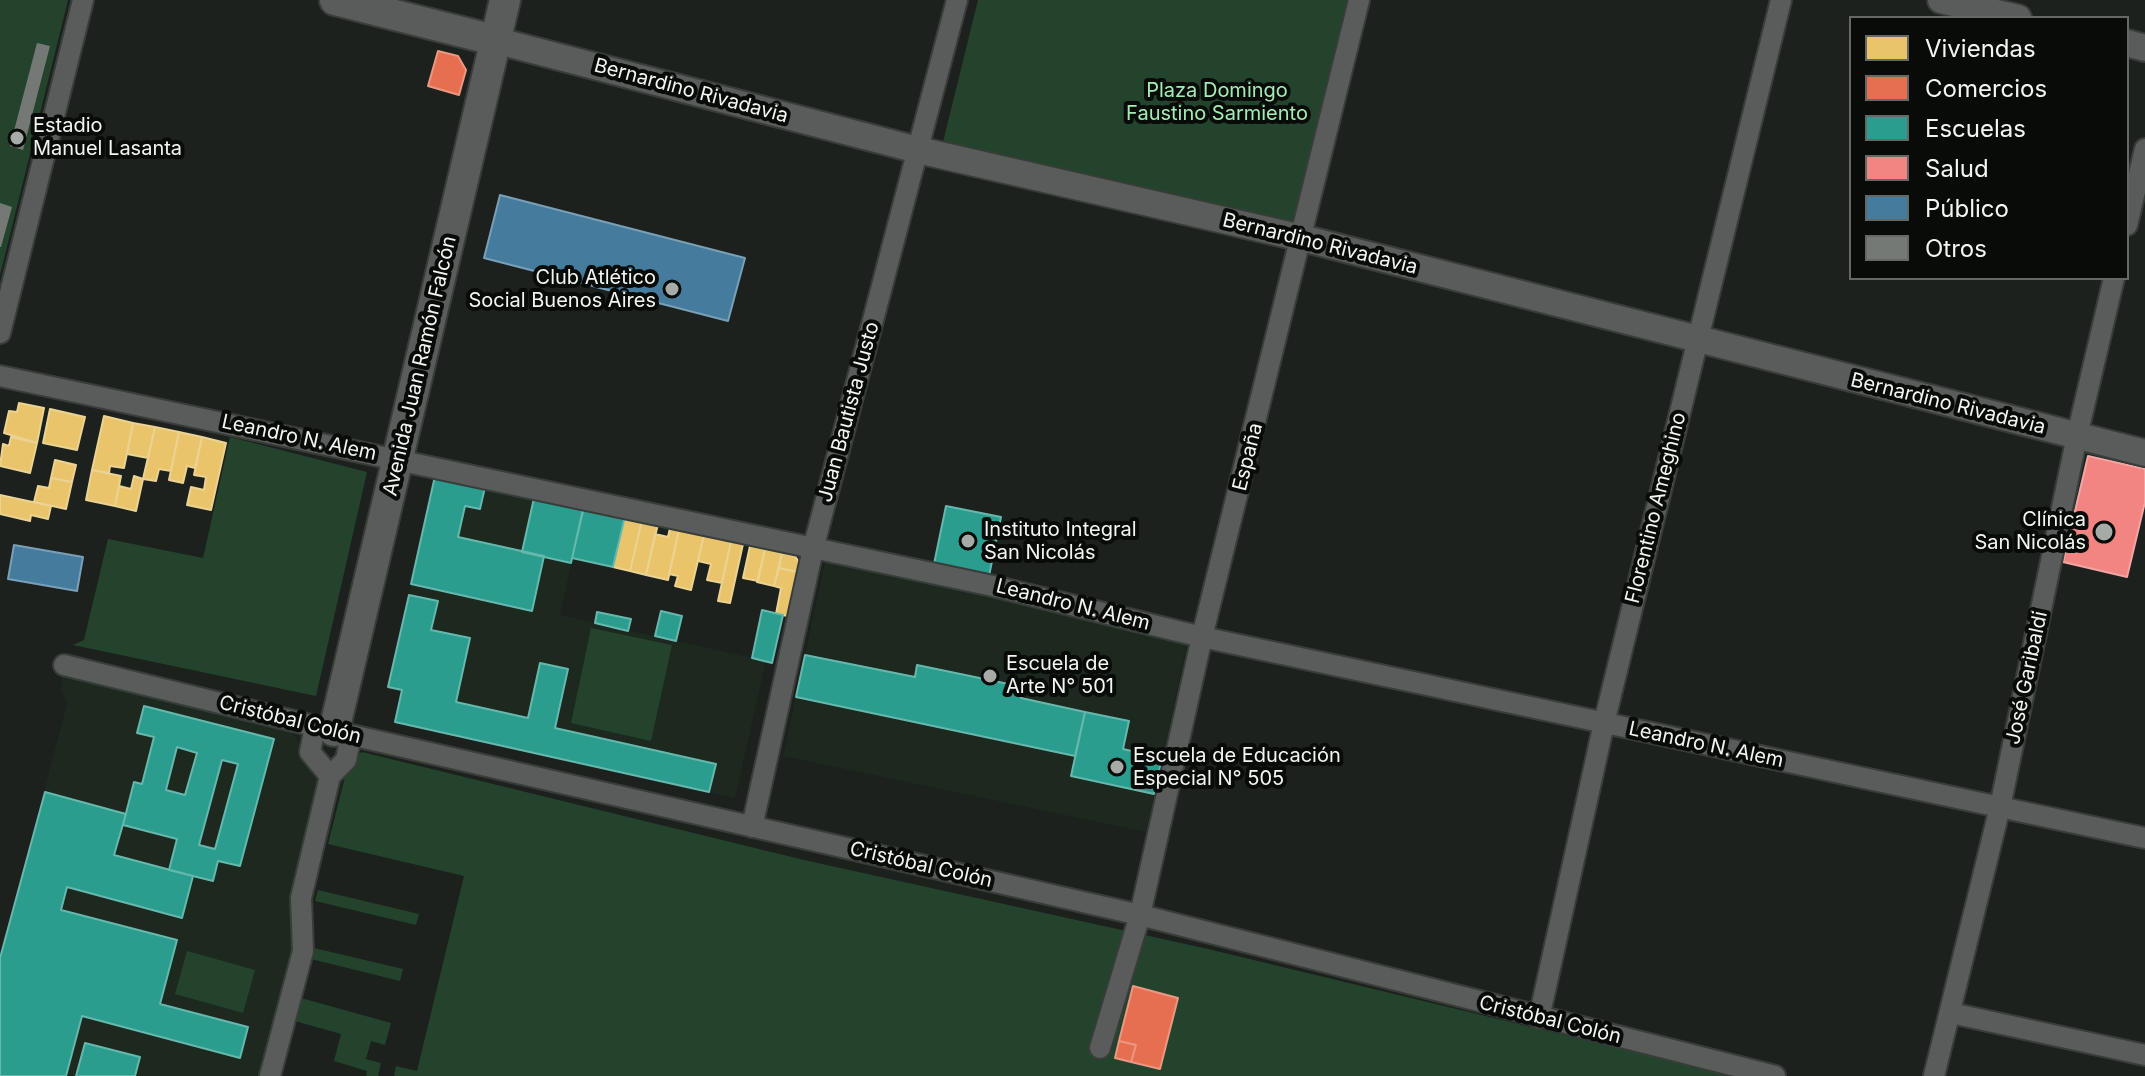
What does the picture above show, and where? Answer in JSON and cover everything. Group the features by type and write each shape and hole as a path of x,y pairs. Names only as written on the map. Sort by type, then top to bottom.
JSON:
{"main road":[{"path":"335,0 494,40"},
{"name":"Avenida Juan Ramón Falcón","path":"333,731 505,0"}],"street":[{"path":"0,333 83,0"},
{"name":"Juan Bautista Justo","path":"752,827 813,549 957,0"},
{"name":"España","path":"1100,1048 1140,915 1202,637 1359,0"},
{"name":"Florentino Ameghino","path":"1539,1018 1604,723 1781,0"},
{"path":"1941,0 2009,16"},
{"name":"Bernardino Rivadavia","path":"494,40 918,150 1302,238 2145,453"},
{"path":"2129,217 2145,149"},
{"name":"José Garibaldi","path":"1934,1076 2000,807 2077,436 2114,280"},
{"name":"Leandro N. Alem","path":"0,376 993,586 1202,637 2145,838"},
{"name":"Cristóbal Colón","path":"64,665 333,731 1140,915 1775,1076"},
{"path":"270,1076 303,951 301,898 330,776 346,760 333,731 310,752 330,776"},
{"path":"1951,1013 2145,1055"}],"shaded area":[{"path":"435,476 583,509 560,615 766,661 735,798 395,722 402,691 388,687"},
{"name":"Escuela de Arte N° 501","path":"825,562 1188,639 1146,832 783,756"},
{"path":"63,671 290,728 321,780 298,957 270,1076 0,1076 0,958 67,704 61,689"}],"green space":[{"name":"Estadio Manuel Lasanta","path":"0,0 68,0 0,275"},
{"name":"Plaza Domingo Faustino Sarmiento","path":"978,0 1348,0 1292,226 943,142"},
{"path":"230,437 367,472 316,696 73,645 84,640 108,539 203,558"},
{"path":"591,628 672,645 651,741 571,723"},
{"path":"362,752 804,860 1208,949 1734,1076 394,1076 396,1066 417,1071 464,876 328,844 349,761"},
{"path":"318,890 419,914 416,925 315,901"},
{"path":"314,948 403,969 400,981 311,959"},
{"path":"187,951 255,970 243,1013 175,994"},
{"path":"301,998 391,1023 385,1045 371,1041 366,1059 381,1063 378,1076 366,1076 367,1071 334,1061 341,1034 295,1021"}],"building: Viviendas":[{"path":"19,403 44,408 37,443 4,433 9,411 17,412"},
{"path":"50,409 85,417 77,450 43,443"},
{"path":"104,416 133,423 124,468 110,466 109,473 92,470"},
{"path":"133,423 155,427 148,458 127,454"},
{"path":"155,427 179,432 171,471 159,469 156,481 143,479"},
{"path":"179,432 202,437 195,468 187,466 183,483 169,480"},
{"path":"11,437 37,443 30,473 0,466 3,444 9,446"},
{"path":"202,437 226,443 211,510 187,505 191,487 204,490 206,477 194,475"},
{"path":"55,460 76,465 72,482 51,478"},
{"path":"92,470 121,476 115,506 86,500"},
{"path":"134,476 143,479 136,511 115,506 119,486 131,489"},
{"path":"51,478 72,482 66,509 34,502 38,486 49,488"},
{"path":"0,495 51,506 48,519 31,515 30,521 0,514"},
{"path":"625,516 642,520 630,571 613,567"},
{"path":"642,520 658,524 646,575 630,571"},
{"path":"670,528 679,530 668,580 646,575 655,534 668,537"},
{"path":"679,530 704,535 691,590 675,586 678,576 669,574"},
{"path":"704,535 731,541 722,583 707,580 711,564 698,561"},
{"path":"731,541 743,544 730,603 718,601"},
{"path":"750,546 765,549 758,581 743,578"},
{"path":"765,549 782,553 774,586 757,582"},
{"path":"782,553 795,556 800,564 798,572 779,568"},
{"path":"779,568 798,572 788,616 776,614 781,588 774,586"}],"building: Comercios":[{"path":"438,51 458,56 466,70 459,95 428,86"},
{"path":"1133,986 1178,998 1160,1069 1131,1062 1136,1045 1119,1041"},
{"path":"1119,1041 1136,1045 1131,1062 1115,1058"}],"building: Escuelas":[{"path":"435,476 485,487 480,509 465,506 458,537 544,556 532,611 411,584"},
{"path":"534,498 583,509 571,563 522,552"},
{"name":"Instituto Integral San Nicolás","path":"946,506 1001,517 989,576 934,564"},
{"path":"584,507 625,516 613,567 572,558"},
{"path":"409,595 438,601 431,630 470,638 456,702 528,718 540,663 568,669 555,728 716,764 709,792 395,722 402,690 388,687"},
{"path":"762,610 783,615 772,663 752,658"},
{"path":"661,611 682,616 676,641 655,636"},
{"path":"597,612 631,619 628,631 595,623"},
{"path":"805,655 915,677 917,665 1023,687 1021,698 1085,712 1075,756 796,697"},
{"path":"144,706 274,739 240,866 218,861 213,881 169,870 177,839 123,825 134,782 142,784 154,737 137,733","holes":["177,747 197,753 185,795 166,790","222,760 238,764 215,849 199,845"]},
{"path":"1085,712 1129,721 1123,749 1162,758 1154,794 1071,776"},
{"path":"45,792 126,814 114,855 193,876 182,918 67,887 61,910 177,940 160,1004 248,1027 240,1058 82,1016 66,1076 0,1076 0,958"},
{"path":"85,1043 140,1057 135,1076 76,1076"}],"building: Salud":[{"name":"Clínica San Nicolás","path":"2088,456 2145,469 2145,502 2127,577 2063,562"}],"building: Público":[{"name":"Club Atlético Social Buenos Aires","path":"500,195 745,258 728,321 484,258"},
{"path":"14,545 83,557 77,591 8,579"}],"building: Otros":[{"path":"37,43 50,46 23,150 10,146"},
{"path":"0,203 12,207 1,247 0,247"}],"place":[{"name":"Estadio Manuel Lasanta","path":"17,138"},
{"name":"Club Atlético Social Buenos Aires","path":"672,289"},
{"name":"Clínica San Nicolás","path":"2104,532"},
{"name":"Instituto Integral San Nicolás","path":"968,541"},
{"name":"Escuela de Arte N° 501","path":"990,676"},
{"name":"Escuela de Educación Especial N° 505","path":"1117,767"}]}
